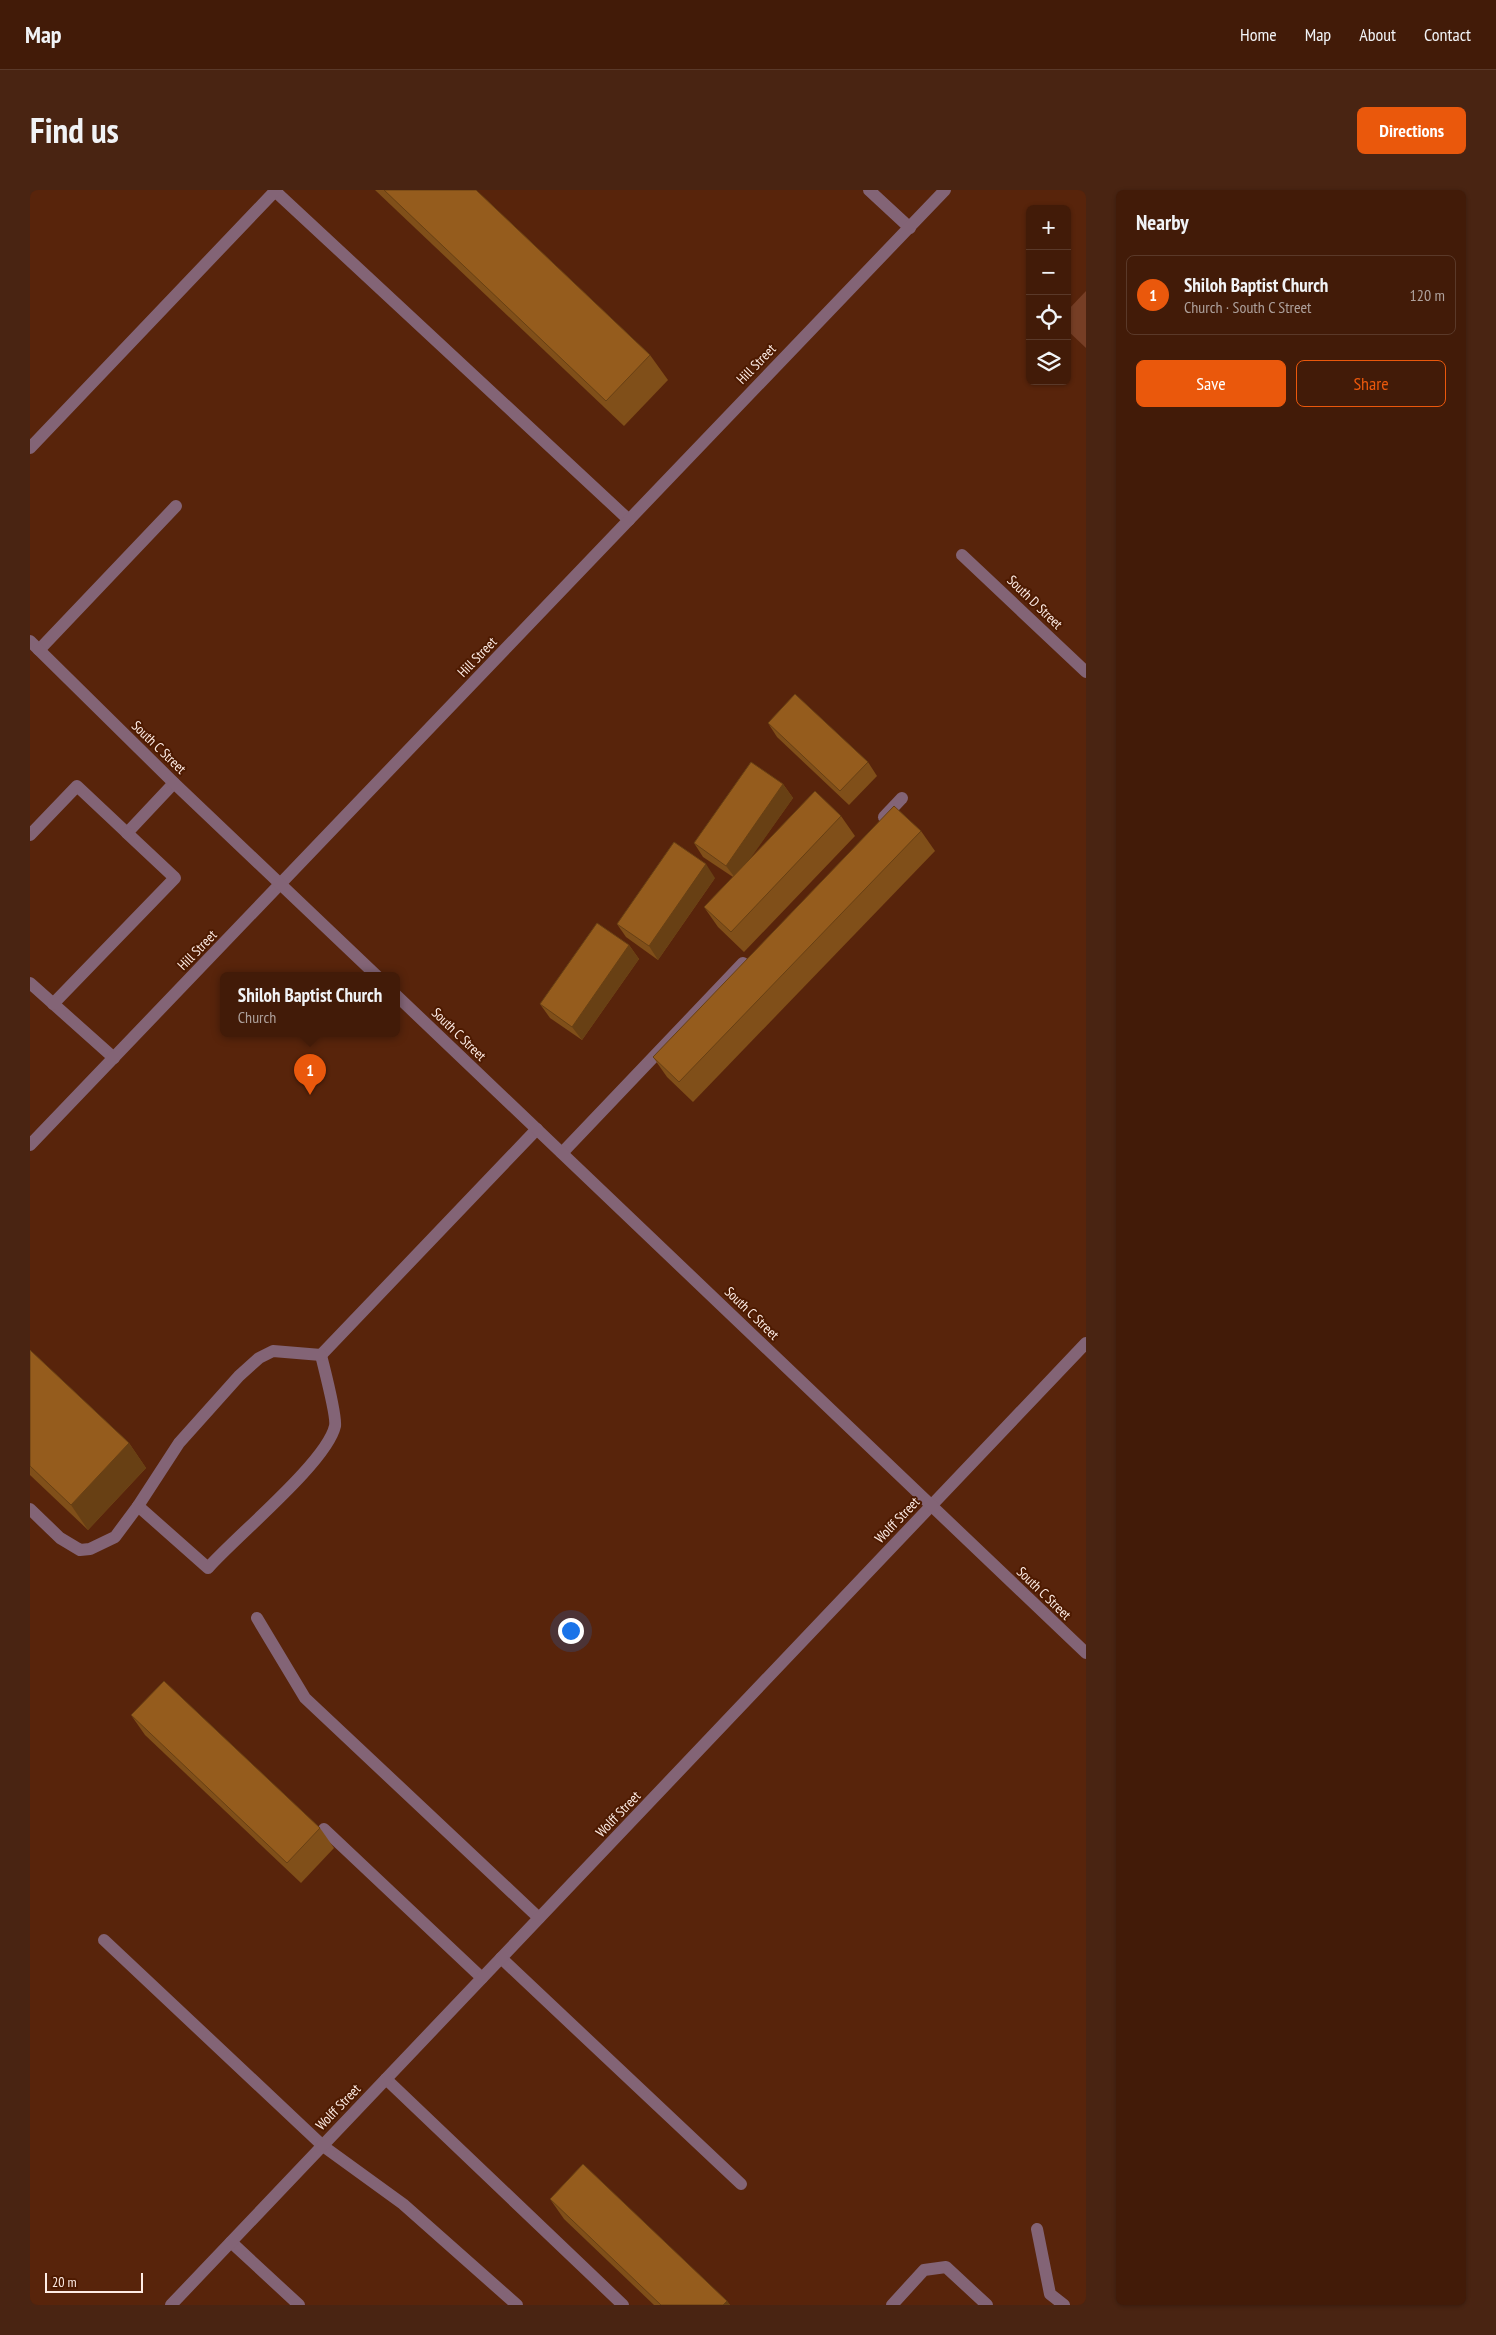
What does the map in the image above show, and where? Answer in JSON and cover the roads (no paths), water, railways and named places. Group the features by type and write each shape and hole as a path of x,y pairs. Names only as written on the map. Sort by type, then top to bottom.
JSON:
{"street":[{"path":"30,448 275,190 629,520"},
{"path":"869,190 910,228"},
{"name":"Hill Street","path":"32,1138 114,1058 945,190"},
{"path":"34,646 176,506"},
{"name":"South D Street","path":"962,554 1086,672"},
{"name":"South C Street","path":"34,646 174,783 373,972"},
{"path":"127,833 174,783"},
{"path":"30,835 77,786 175,878 53,1004"},
{"path":"874,827 902,798"},
{"path":"562,1153 751,955"},
{"path":"30,983 114,1058"},
{"name":"South C Street","path":"400,999 1086,1654"},
{"path":"322,1355 537,1129"},
{"name":"Wolff Street","path":"171,2305 1086,1343"},
{"path":"30,1510 60,1538 80,1550 85,1550 115,1537 138,1506 179,1442 239,1376 259,1358 273,1351 322,1355"},
{"path":"138,1506 208,1568 295,1481 325,1448 336,1425 322,1355"},
{"path":"257,1618 305,1698 539,1918"},
{"path":"324,1829 482,1978"},
{"path":"104,1940 323,2146 403,2204 517,2305"},
{"path":"501,1958 741,2184"},
{"path":"386,2079 623,2305"},
{"path":"1037,2229 1050,2294 1064,2305"},
{"path":"231,2242 299,2305"},
{"path":"892,2305 924,2270 946,2267 987,2305"}],"place":[{"name":"Shiloh Baptist Church","path":"310,1095"}]}
